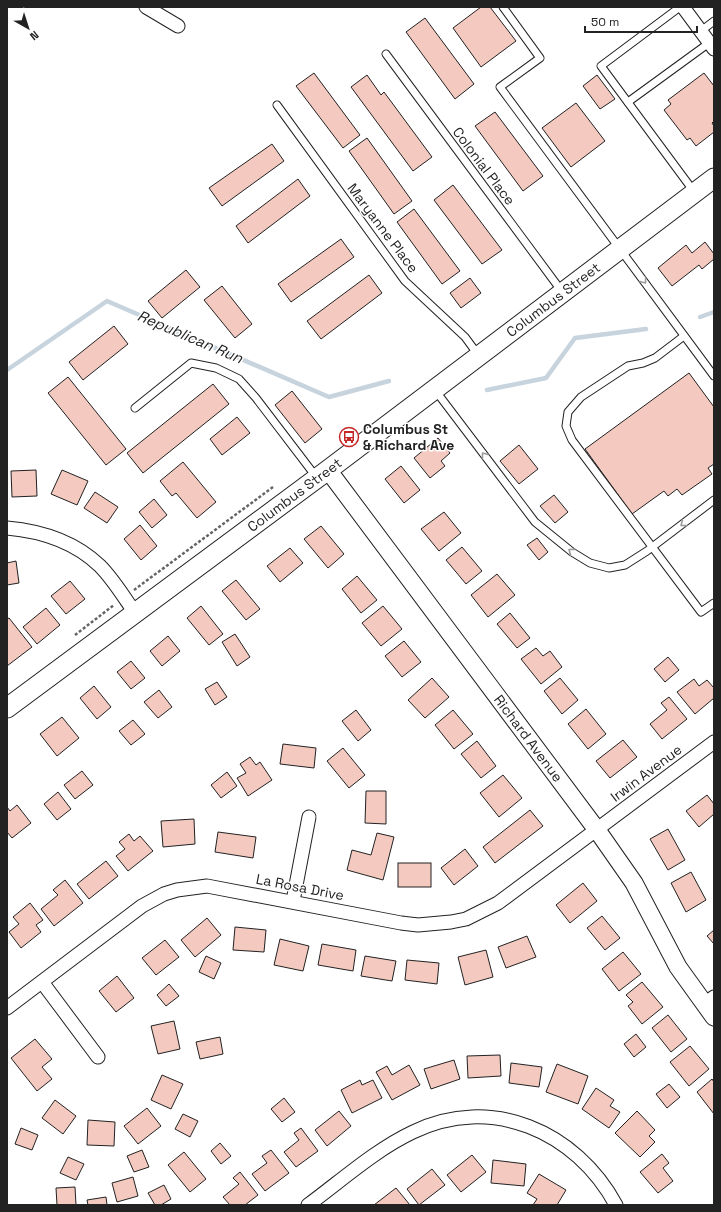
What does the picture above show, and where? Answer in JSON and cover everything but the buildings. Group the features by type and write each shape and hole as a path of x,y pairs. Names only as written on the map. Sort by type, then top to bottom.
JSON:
{"main road":[{"name":"Columbus Street","path":"7,708 130,605 322,474 621,250 714,178"}],"street":[{"path":"146,7 178,26"},
{"path":"683,7 712,46"},
{"name":"Richard Avenue","path":"322,474 596,830 634,883 669,952 711,1006"},
{"path":"7,528 30,530 55,537 80,550 100,566 130,605"},
{"name":"Irwin Avenue","path":"596,830 714,742"},
{"path":"293,901 309,817"},
{"name":"La Rosa Drive","path":"7,1008 142,906 164,894 191,887 208,886 293,901 401,923 418,925 451,922 466,919 498,903 596,830"},
{"path":"42,982 98,1057"},
{"path":"308,1205 377,1154 412,1132 446,1120 467,1116 502,1119 535,1128 560,1143 592,1168 616,1205"}],"lane":[{"path":"503,7 540,58 500,87 714,376"},
{"path":"680,7 601,66 695,193"},
{"path":"701,31 714,21"},
{"path":"628,102 712,46"},
{"name":"Colonial Place","path":"386,54 563,293"},
{"name":"Maryanne Place","path":"277,105 405,281 465,337 479,356"},
{"path":"684,336 655,358 643,363 628,366 582,397 568,412 566,426 572,440 651,548 701,612 714,603"},
{"path":"135,408 191,363 216,368 239,379 322,474"},
{"path":"435,390 535,522 572,552 590,563 609,568 625,565 651,548 714,500"}],"path":[{"path":"69,639 130,605 274,487"}],"waterway":[{"name":"Republican Run","path":"7,370 107,301 329,397 389,381"},
{"name":"Republican Run","path":"700,317 714,312"},
{"name":"Republican Run","path":"487,390 546,378 575,338 646,329"}],"place":[{"name":"Columbus St & Richard Ave","path":"349,437"}]}
